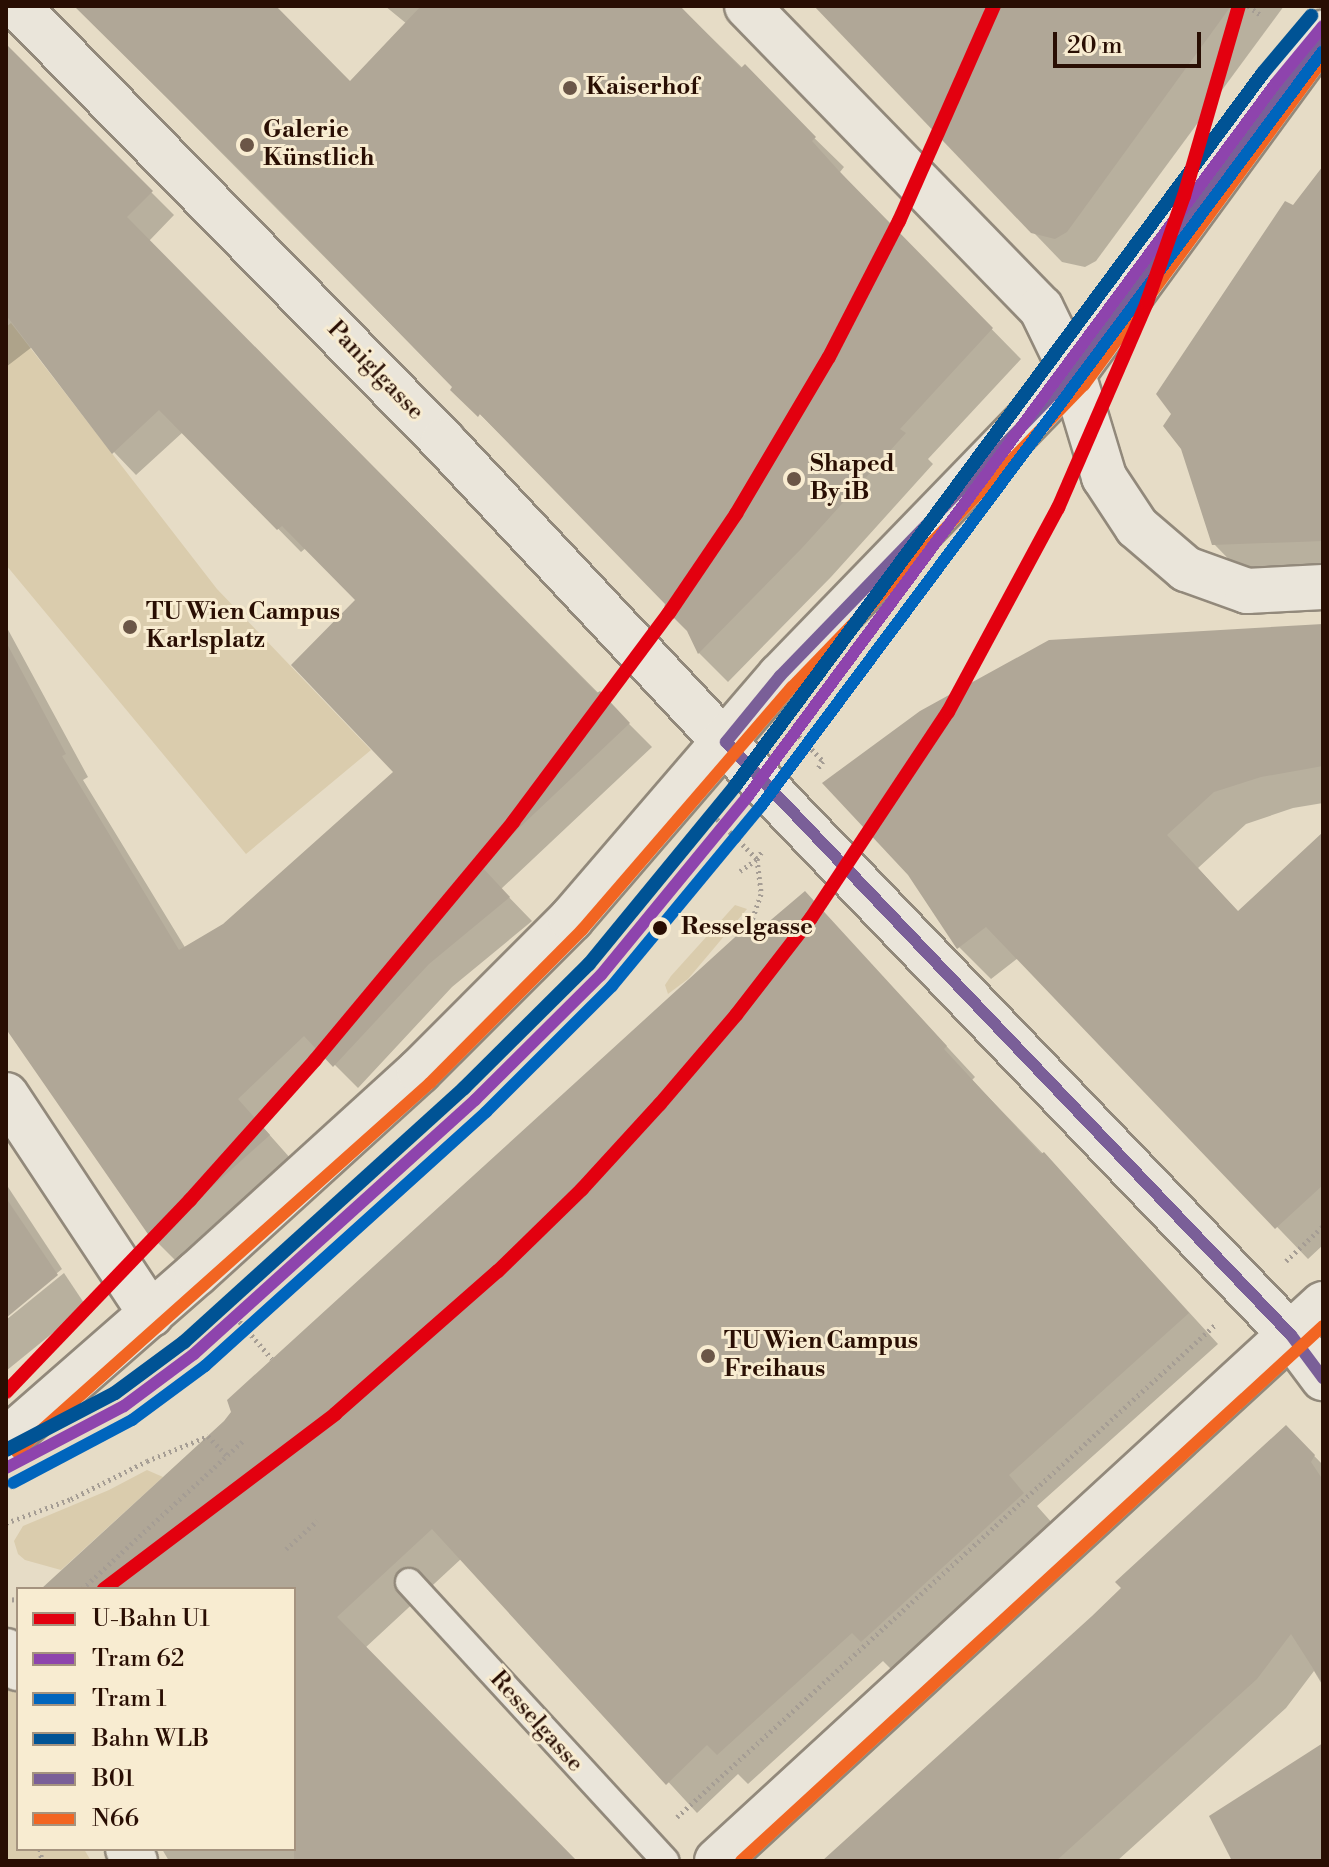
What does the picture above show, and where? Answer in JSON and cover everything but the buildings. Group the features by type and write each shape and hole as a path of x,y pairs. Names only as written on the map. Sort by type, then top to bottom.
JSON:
{"street":[{"name":"Paniglgasse","path":"17,6 443,441 1291,1335 1323,1378"},
{"path":"747,6 1041,308 1073,374 1104,477 1137,527 1186,569 1247,591 1323,587"},
{"path":"6,1440 151,1314 419,1071 571,919 780,676 1073,374 1323,33"},
{"path":"6,1095 151,1314"},
{"path":"717,1861 1323,1304"}],"lane":[{"name":"Resselgasse","path":"409,1582 657,1852"}],"path":[{"path":"1248,6 1261,15"},
{"path":"740,871 757,859 761,894 748,931"},
{"path":"657,1852 1250,1293"},
{"path":"228,1309 272,1359"},
{"path":"6,1523 71,1499 147,1461 208,1436 227,1456"},
{"path":"84,1587 243,1441"},
{"path":"286,1549 317,1521"}],"shaded area":[{"path":"11,323 217,589 371,750 246,854 6,565 6,327"},
{"path":"735,905 747,909 688,979 668,994 665,985 671,976"},
{"path":"147,1470 163,1477 61,1570 25,1560 18,1554 14,1541 23,1526 109,1490"},
{"path":"6,1674 16,1689 16,1851 85,1851 91,1861 6,1861"}],"metro line":[{"name":"U1","path":"6,1392 190,1200 315,1060 513,822 669,613 736,514 829,357 899,221 994,6"},
{"name":"U1","path":"107,1587 335,1414 498,1271 582,1189 660,1104 736,1015 811,918 948,712 1058,508 1147,302 1184,196 1239,6"}],"tram line":[{"name":"62","path":"6,1468 124,1406 194,1354 475,1100 601,975 748,796 1276,83 1323,26"},
{"name":"1","path":"13,1483 132,1420 205,1366 486,1112 612,986 761,806 1323,51"}],"rail line":[{"name":"WLB","path":"6,1450 115,1393 184,1342 464,1088 589,964 735,786 1263,73 1311,16"}],"transit line":[{"name":"B01","path":"726,742 780,676 1073,374 1323,33"},
{"name":"N66","path":"17,1452 430,1083 582,930 792,687 1084,385 1323,60"},
{"name":"B01","path":"726,742 1291,1335 1323,1378"},
{"name":"N66","path":"741,1861 1323,1326"}],"place":[{"name":"Kaiserhof","path":"570,88"},
{"name":"Galerie Künstlich","path":"247,145"},
{"name":"Shaped By iB","path":"794,479"},
{"name":"TU Wien Campus Karlsplatz","path":"130,627"},
{"name":"Resselgasse","path":"660,928"},
{"name":"TU Wien Campus Freihaus","path":"708,1356"}]}
